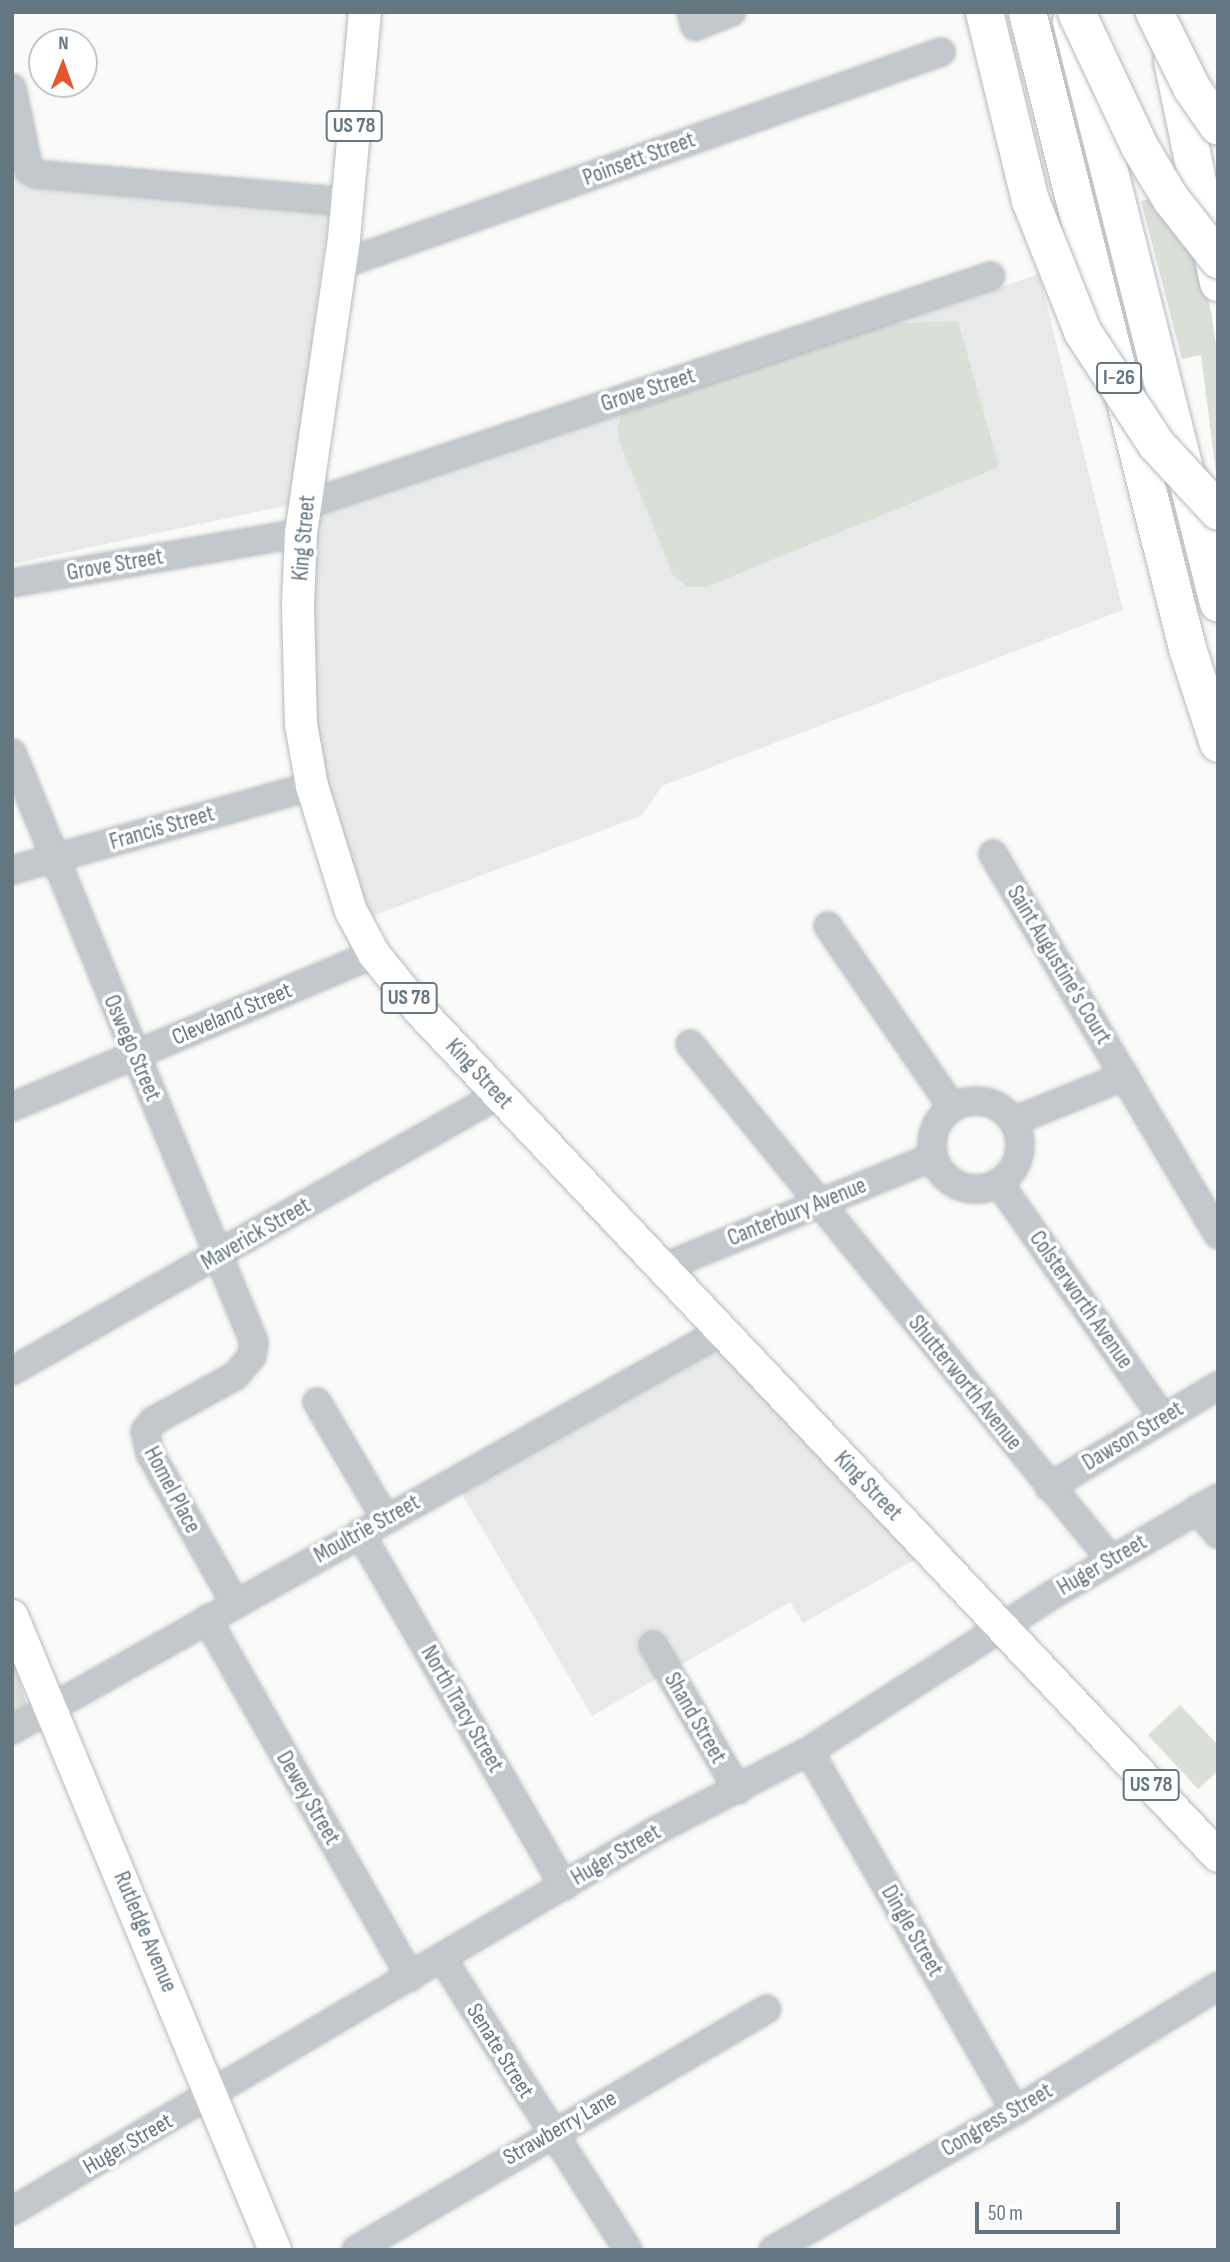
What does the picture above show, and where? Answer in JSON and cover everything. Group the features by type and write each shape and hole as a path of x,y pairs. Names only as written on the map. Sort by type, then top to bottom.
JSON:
{"highway":[{"path":"984,12 1030,200 1082,331 1156,444 1218,511"},
{"name":"I-26","path":"1027,12 1187,648 1218,743"},
{"name":"I-26","path":"1069,12 1218,603"},
{"path":"1076,12 1139,146 1170,198 1218,259"},
{"path":"1154,12 1191,88 1218,126"},
{"path":"1162,12 1218,282"}],"main road":[{"name":"King Street","path":"365,12 347,202 303,519 298,678 312,786 342,885 373,954 498,1095 1218,1856"},
{"name":"Rutledge Avenue","path":"12,1616 213,2094 275,2250"}],"street":[{"path":"691,12 695,26 730,12"},
{"name":"Poinsett Street","path":"337,266 941,52"},
{"path":"12,88 29,170 36,174 347,202"},
{"name":"Grove Street","path":"12,583 303,519 991,276"},
{"name":"Oswego Street","path":"12,753 53,859 254,1342"},
{"name":"Francis Street","path":"12,870 312,786"},
{"name":"Saint Augustine's Court","path":"993,854 1218,1234"},
{"path":"828,926 952,1107"},
{"name":"Cleveland Street","path":"12,1107 373,954"},
{"name":"Shutterworth Avenue","path":"690,1044 1111,1560"},
{"path":"1014,1121 1125,1076"},
{"name":"Maverick Street","path":"12,1371 498,1095"},
{"path":"974,1100 997,1105 1014,1121 1020,1151 1015,1166 999,1183 977,1189 955,1184 932,1157 936,1124 952,1107 974,1100"},
{"name":"Canterbury Avenue","path":"662,1268 932,1157"},
{"name":"Colsterworth Avenue","path":"999,1183 1163,1418"},
{"name":"Moultrie Street","path":"12,1730 722,1331"},
{"name":"Homel Place","path":"235,1603 150,1453 145,1431 153,1422 235,1376 252,1356 254,1342"},
{"name":"Dawson Street","path":"1049,1487 1218,1386"},
{"path":"317,1402 385,1518"},
{"path":"1208,1504 1218,1534"},
{"name":"Huger Street","path":"12,2211 657,1830 809,1751 1111,1560 1208,1504"},
{"name":"North Tracy Street","path":"360,1533 564,1886"},
{"name":"Dewey Street","path":"207,1619 410,1977"},
{"name":"Shand Street","path":"653,1645 738,1790"},
{"name":"Dingle Street","path":"809,1751 1015,2111"},
{"name":"Senate Street","path":"442,1958 628,2250"},
{"name":"Congress Street","path":"774,2250 1015,2111 1218,1986"},
{"name":"Strawberry Lane","path":"356,2250 551,2133 767,2010"}],"shaded area":[{"path":"12,165 20,175 330,211 289,505 12,564"},
{"path":"1154,198 1203,262 1218,356 1218,488 1201,355 1182,359 1141,201"},
{"path":"1039,274 1123,610 662,786 641,816 364,919 349,880 314,732 311,610 318,514"},
{"path":"958,321 999,467 706,587 688,587 673,575 620,443 617,430 621,415 867,325"},
{"path":"722,1331 930,1551 803,1623 790,1602 592,1716 456,1484"},
{"path":"12,1655 27,1705 12,1718"},
{"path":"1180,1705 1218,1745 1218,1771 1198,1789 1148,1735"}]}
